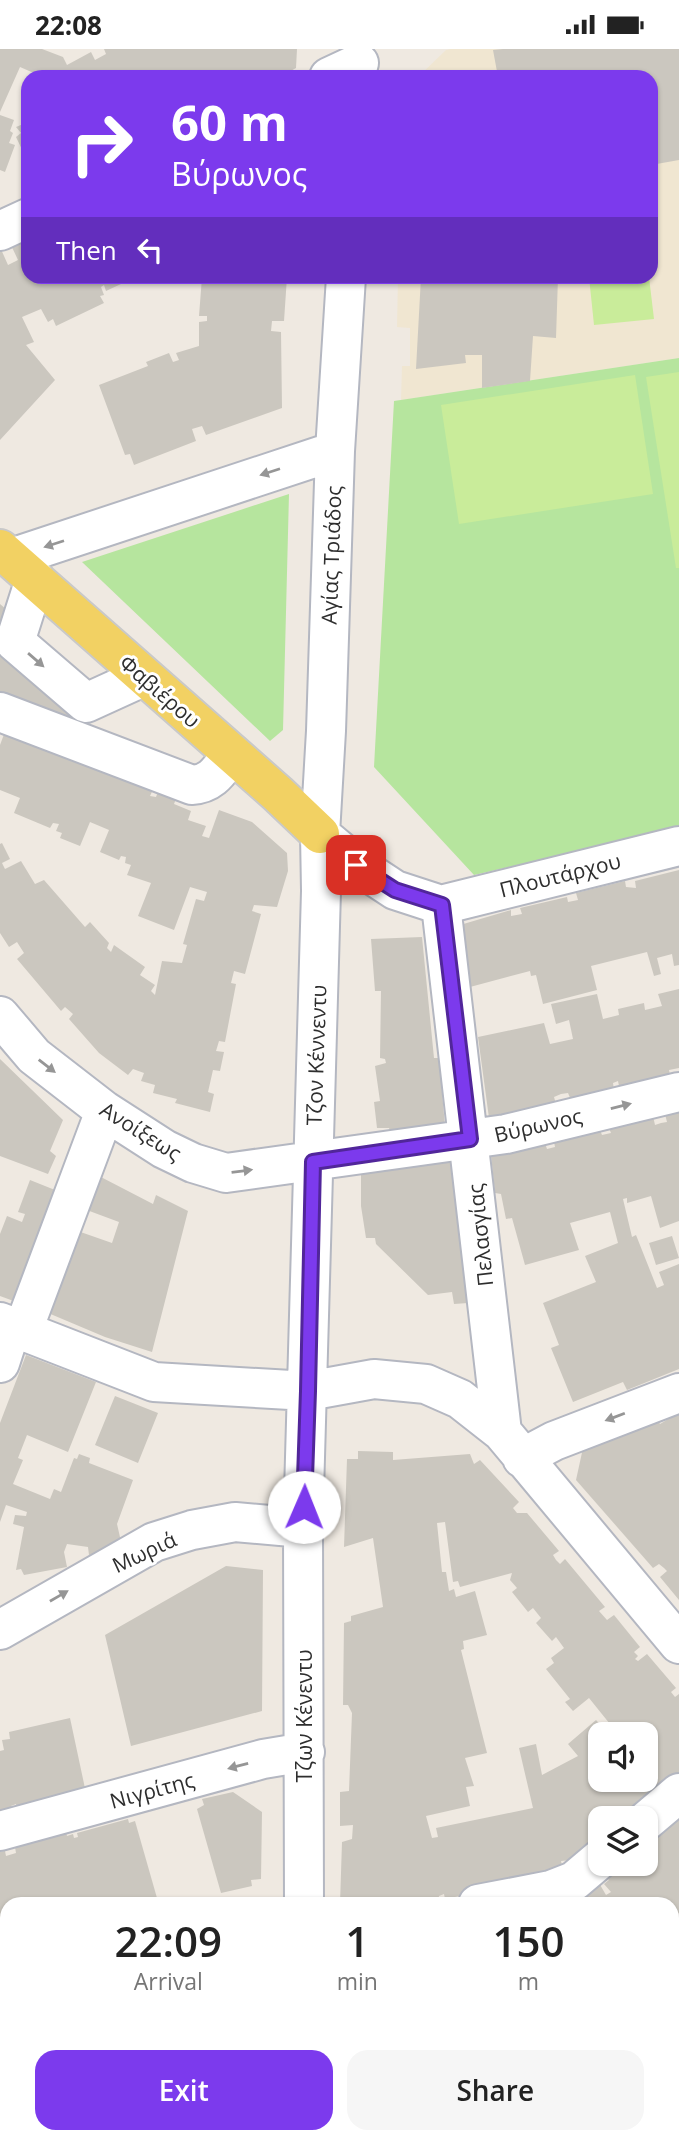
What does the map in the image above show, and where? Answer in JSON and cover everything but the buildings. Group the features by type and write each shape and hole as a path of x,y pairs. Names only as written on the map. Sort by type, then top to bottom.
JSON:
{"main road":[{"name":"Φαβιέρου","path":"15,562 320,834"}],"street":[{"path":"0,231 21,221"},
{"name":"Αγίας Τριάδος","path":"320,834 327,731 335,451 345,284"},
{"path":"143,677 86,703 15,642 15,562 335,451"},
{"path":"0,712 192,785 203,784 213,778 232,754"},
{"path":"320,834 356,865 395,890 442,905"},
{"name":"Τζον Κέννεντυ","path":"303,1528 321,891 320,834"},
{"name":"Πλουτάρχου","path":"442,905 679,846"},
{"name":"Πελασγίας","path":"442,905 470,1139 512,1445"},
{"name":"Ανοίξεως","path":"0,1016 34,1056 105,1111 163,1149 193,1163 226,1173 313,1162"},
{"name":"Βύρωνος","path":"313,1162 506,1134 679,1091"},
{"path":"0,1363 12,1326 105,1111"},
{"path":"12,1326 154,1382 308,1391 373,1379 426,1384 460,1399 512,1445 679,1644"},
{"path":"512,1445 554,1441 679,1392"},
{"name":"Μωριά","path":"0,1630 154,1542 192,1530 235,1522 303,1528"},
{"name":"Τζων Κένεντυ","path":"303,1528 304,1897"},
{"name":"Νιγρίτης","path":"0,1831 263,1759 305,1752"},
{"path":"658,1811 679,1793"},
{"path":"514,1897 551,1890 574,1881 588,1869"}],"shaded area":[{"path":"679,49 679,358 401,400 402,366 410,366 410,328 397,327 398,284 658,284 658,70 425,70 446,50"}],"green space":[{"path":"590,284 650,284 654,319 594,325"},
{"path":"679,358 679,828 474,875 374,767 394,401"},
{"path":"679,372 679,568 676,568 646,377"},
{"path":"635,375 653,494 459,524 441,405"},
{"path":"289,494 283,730 270,741 82,562"}],"route":[{"path":"304,1507 313,1162 470,1139 442,905 395,890 356,865"}]}
